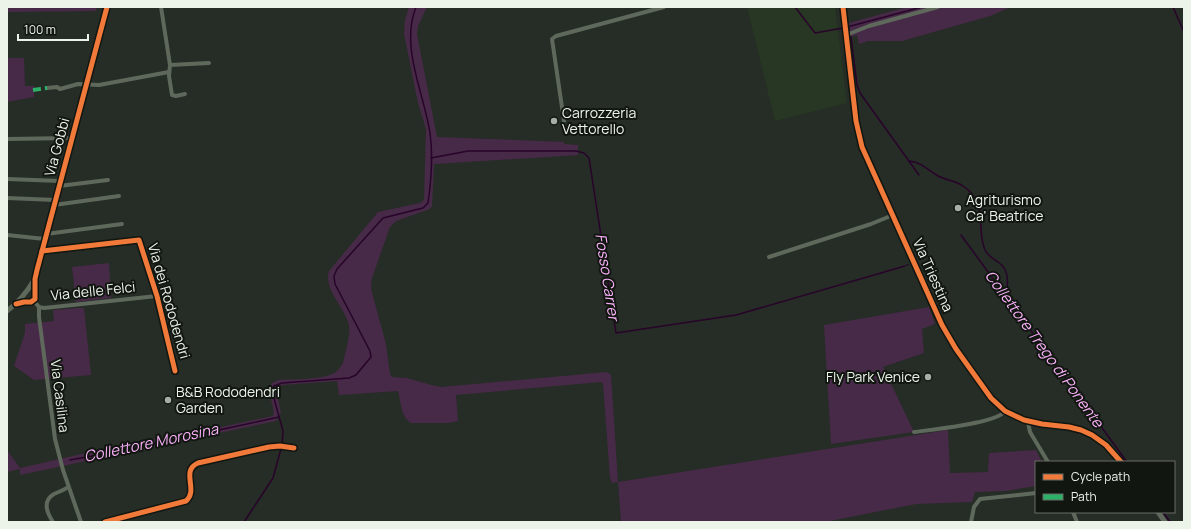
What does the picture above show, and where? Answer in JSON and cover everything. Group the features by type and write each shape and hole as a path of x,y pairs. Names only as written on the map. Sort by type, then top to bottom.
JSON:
{"street":[{"name":"Via Gobbi","path":"16,304 34,301 36,295 35,279 59,183 107,7"},
{"path":"161,7 170,65 169,72 172,95 176,96 185,94"},
{"path":"564,121 552,41 553,37 664,7"},
{"name":"Via Triestina","path":"843,7 856,121 860,139 932,304 949,337 986,391 1005,411 1028,422 1063,426 1086,432 1096,437 1106,445 1120,461"},
{"path":"846,34 938,7"},
{"path":"170,65 209,63"},
{"path":"47,88 57,87 60,89 78,84 99,85 169,72"},
{"path":"7,139 72,138"},
{"path":"7,179 59,183 108,180"},
{"path":"7,198 54,203 119,196"},
{"path":"769,257 871,224 893,215"},
{"path":"7,235 46,236 122,224"},
{"name":"Via dei Rododendri","path":"42,251 140,240 157,296 175,370"},
{"name":"Via Gobbi","path":"7,311 16,304 35,279"},
{"path":"27,301 24,298 26,292 33,291 36,295"},
{"name":"Via delle Felci","path":"34,301 39,306 44,308 157,296"},
{"name":"Via Casilina","path":"39,306 39,317 53,429 59,458 81,522"},
{"path":"914,432 986,421 1002,415 1005,411"},
{"path":"1028,422 1030,432 1047,461"},
{"path":"105,522 186,501 190,498 191,493 189,472 195,465 264,448 282,446 294,448"},
{"path":"53,522 47,512 46,503 52,495 68,487"},
{"path":"59,492 72,498"},
{"path":"971,522 974,507 980,499 1035,493"},
{"path":"1072,513 1077,522"},
{"path":"1159,513 1165,522"}],"shaded area":[{"path":"7,7 97,7 96,11 7,12"},
{"path":"409,7 427,7 418,26 417,34 437,137 564,142 564,144 578,145 578,155 434,164 432,206 430,209 396,221 390,227 372,278 371,289 386,344 390,374 392,377 407,378 441,387 607,372 611,375 618,482 612,483 610,478 603,384 601,382 456,395 458,421 448,423 411,423 403,413 398,391 339,395 337,381 282,385 278,387 276,391 281,412 276,421 20,475 20,469 7,472 7,450 20,468 130,443 202,431 273,416 274,411 269,390 273,383 279,380 306,379 327,376 338,370 343,363 349,339 349,326 344,312 329,285 329,271 378,212 420,203 424,200 426,129 418,103 404,34 405,20"},
{"path":"747,7 835,7 847,103 775,121"},
{"path":"907,7 1011,7 990,16 902,41 868,41 859,44 857,35 851,37 849,23"},
{"path":"7,58 24,58 25,86 34,86 34,97 7,102"},
{"path":"109,263 111,298 76,302 72,267"},
{"path":"929,307 935,324 922,329 924,353 883,367 914,432 831,444 824,325"},
{"path":"84,308 91,375 34,380 14,366 25,333 25,324 54,321 53,310"},
{"path":"948,430 950,473 988,472 989,453 1036,450 1042,461 1035,461 1035,486 1006,491 975,492 972,502 916,504 825,522 621,522 618,482"}],"waterway":[{"path":"244,522 273,478 282,445 283,431 272,391 274,386 282,383 349,378 356,375 371,357 370,351 335,284 334,276 337,269 383,218 423,208 428,203 431,168 431,141 415,70 411,38 412,22 416,7"},
{"path":"633,7 639,7"},
{"path":"795,7 815,33 843,28"},
{"path":"847,27 922,7"},
{"path":"1173,7 1184,32"},
{"name":"Collettore Trego di Ponente","path":"851,37 857,85 860,93 919,175"},
{"name":"Fosso Carrer","path":"431,158 468,151 576,151 584,153 589,158 616,333 736,315 905,266"},
{"path":"909,161 921,165 944,179 960,184 971,193 979,208 982,241 985,250 1005,269 1008,281 1006,295"},
{"name":"Collettore Trego di Ponente","path":"961,235 1126,461"},
{"name":"Collettore Morosina","path":"70,460 131,449 279,417"},
{"name":"Collettore Trego di Ponente","path":"1164,513 1170,522"}],"marked path":[{"path":"33,90 47,88"}],"cycle path":[{"path":"16,304 31,302 35,299 35,279 37,270 107,7"},
{"path":"843,7 856,121 862,147 942,325 956,349 991,398 1005,411 1024,420 1081,430 1092,435 1106,445 1120,461"},
{"path":"42,251 139,240 157,296 175,371"},
{"path":"105,522 186,501 190,497 191,492 190,471 193,466 198,463 269,447 280,446 294,448"}],"place":[{"name":"Carrozzeria Vettorello","path":"554,121"},
{"name":"Agriturismo Ca' Beatrice","path":"958,208"},
{"name":"Fly Park Venice","path":"928,377"},
{"name":"B&B Rododendri Garden","path":"168,400"}]}
